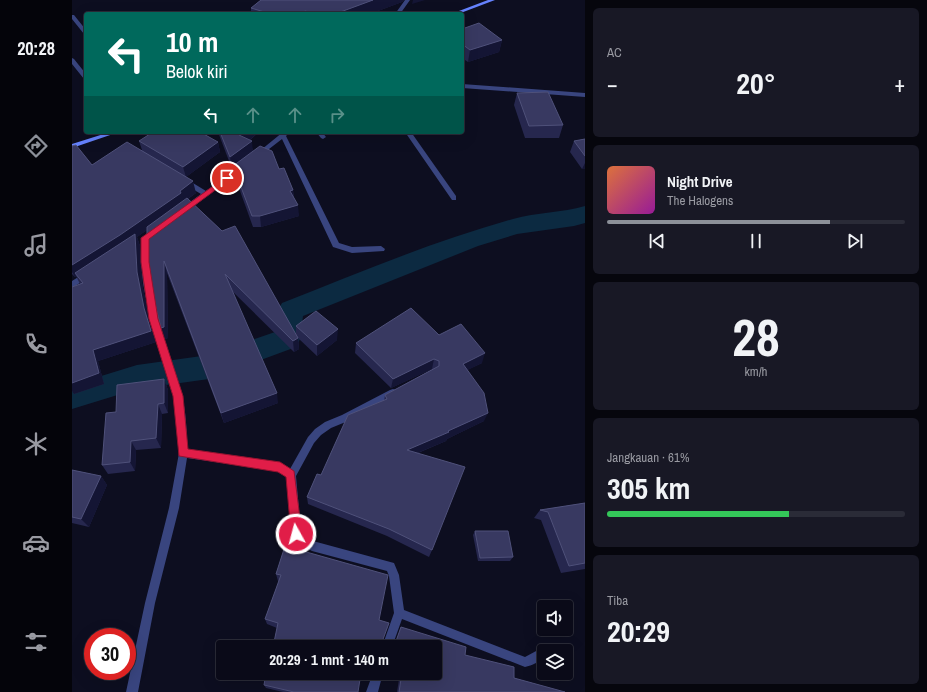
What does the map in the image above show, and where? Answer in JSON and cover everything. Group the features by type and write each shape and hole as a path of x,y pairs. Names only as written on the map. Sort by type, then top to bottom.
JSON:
{"street":[{"path":"399,12 408,0"},
{"path":"459,12 493,0"},
{"path":"72,16 84,31"},
{"path":"72,60 84,75"},
{"path":"464,86 585,95"},
{"path":"72,146 110,134"},
{"path":"176,216 285,134 336,245 341,249 357,251 381,249"},
{"path":"409,134 454,198"},
{"path":"181,179 206,194"},
{"path":"132,692 150,603 174,508 183,453 183,435 178,396 154,319 147,283 145,238"},
{"path":"72,285 93,271"},
{"path":"389,640 399,613 394,575 390,567 312,546 302,541 296,534 291,475 311,440 323,428 399,390"},
{"path":"183,453 280,467 291,475"},
{"path":"399,613 525,662 537,656"},
{"path":"372,692 376,680"}],"building":[{"path":"261,0 373,0 340,12 264,12 251,8"},
{"path":"479,23 502,40 470,50 464,46 464,28"},
{"path":"548,92 563,125 529,126 517,93"},
{"path":"150,134 204,134 218,142 183,167 139,141"},
{"path":"221,134 240,134 239,135 252,141 230,157"},
{"path":"585,139 585,156 574,141"},
{"path":"127,142 193,181 180,191 181,193 120,235 72,265 72,146 76,145 92,165"},
{"path":"260,146 272,151 279,169 284,168 293,190 290,191 298,205 260,216 252,216 233,166"},
{"path":"187,198 222,231 235,226 298,338 293,341 225,274 277,393 221,413 164,261 164,327 161,328 151,288 147,257 147,227"},
{"path":"135,234 137,272 144,308 151,331 93,350 99,373 72,383 72,287 83,283 75,273"},
{"path":"411,308 439,335 461,324 485,353 463,364 484,393 488,413 407,450 465,467 432,550 389,529 307,497 317,474 321,475 348,415 387,399 385,395 439,366 439,361 434,359 393,379 356,343"},
{"path":"316,311 338,329 317,345 296,326"},
{"path":"164,379 164,403 158,404 156,438 131,441 130,462 102,465 106,413 116,412 117,385"},
{"path":"72,470 101,476 81,519 72,517"},
{"path":"585,503 585,563 569,566 548,512 540,510"},
{"path":"475,531 508,531 513,557 480,558"},
{"path":"285,546 388,575 379,620 389,623 383,640 274,640 278,623 265,619 281,575 276,574"},
{"path":"401,627 466,647 465,655 514,667 514,678 565,692 399,692 401,680 442,680 442,640 396,640"},
{"path":"265,680 360,680 358,692 294,692 264,685"}],"waterway":[{"path":"72,397 137,377 209,367 287,339 291,310 470,240 516,226 574,218 585,214"}],"route":[{"path":"227,178 145,238 147,283 154,319 178,396 183,435 183,453 280,467 291,475 296,534"}]}
